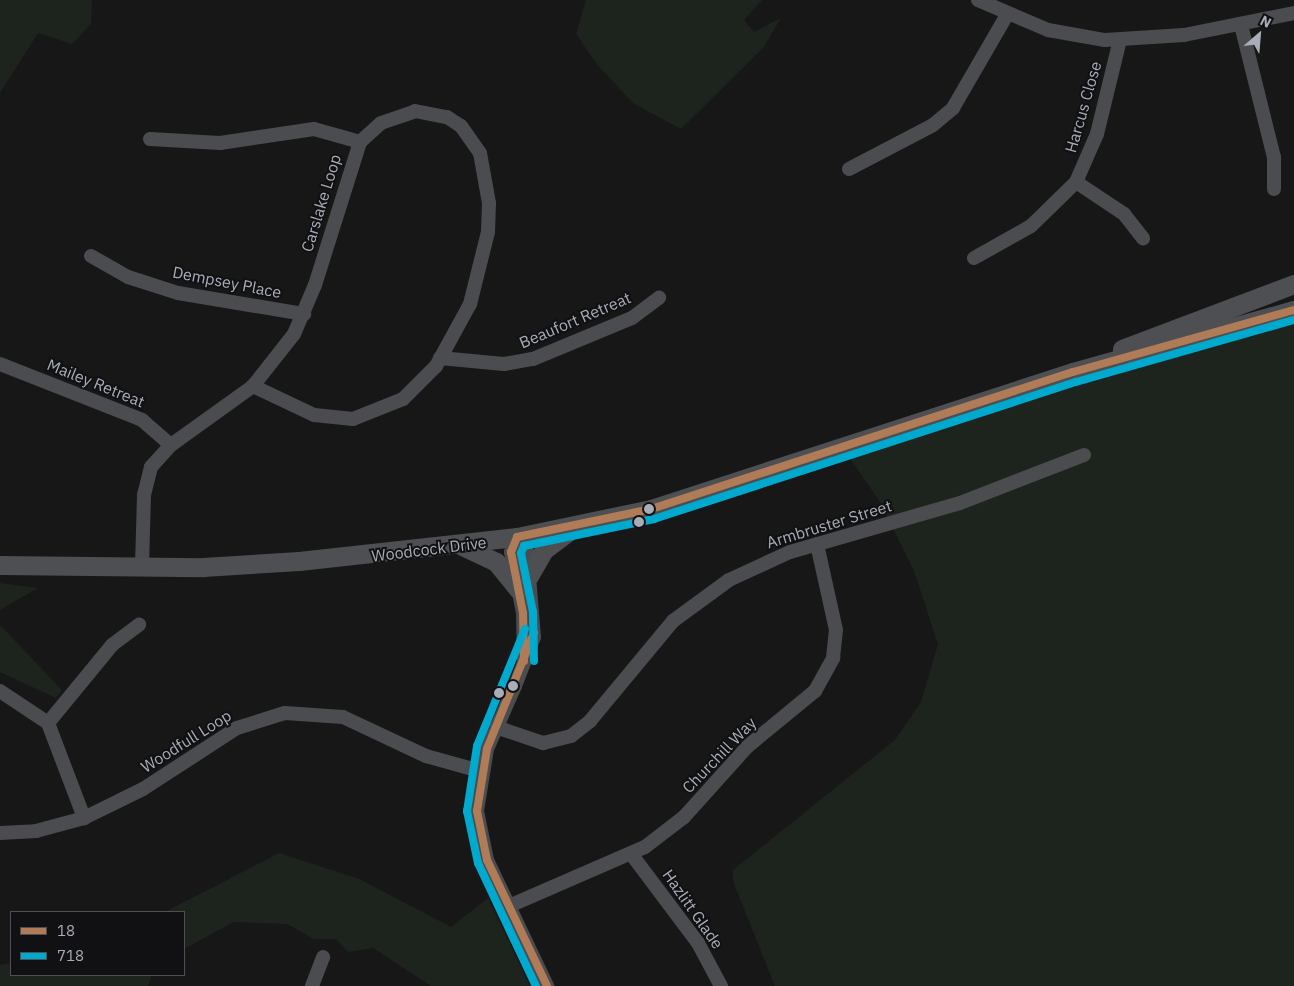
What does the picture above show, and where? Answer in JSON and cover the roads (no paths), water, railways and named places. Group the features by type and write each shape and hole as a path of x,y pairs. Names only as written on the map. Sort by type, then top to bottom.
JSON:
{"main road":[{"name":"Woodcock Drive","path":"1073,372 1294,284"},
{"name":"Woodcock Drive","path":"0,565 142,566 328,560 462,546 517,537 581,524 755,477 1073,372 1294,310"},
{"path":"462,546 496,562 524,583 544,550 581,524"}],"street":[{"path":"978,0 1007,15 1057,32 1120,40 1241,25 1294,13"},
{"path":"849,169 946,114 1007,15"},
{"path":"1241,25 1274,157 1274,189"},
{"name":"Harcus Close","path":"974,258 1032,226 1076,182 1097,134 1120,40"},
{"name":"Carslake Loop","path":"142,566 146,481 151,467 171,445 253,386 282,352 304,314 360,142 398,115 432,112 461,126 480,154 489,203 484,261 470,304 440,358 403,398 353,419 314,416 253,386"},
{"path":"150,139 220,143 314,129 360,142"},
{"path":"1076,182 1124,214 1143,238"},
{"name":"Dempsey Place","path":"91,256 128,277 178,293 304,314"},
{"name":"Beaufort Retreat","path":"440,358 504,364 533,359 632,318 659,298"},
{"name":"Mailey Retreat","path":"0,364 142,420 171,445"},
{"name":"Armbruster Street","path":"496,728 543,743 571,736 590,721 648,647 700,599 759,564 817,544 960,502 1084,455"},
{"path":"517,537 511,552 524,583 524,661 480,771 480,836 509,906 547,986"},
{"name":"Churchill Way","path":"509,906 632,855 684,817 748,746 808,697 825,675 836,630 817,544"},
{"path":"48,723 112,644 139,625"},
{"path":"0,691 48,723 84,818"},
{"name":"Woodfull Loop","path":"0,833 36,832 84,818 143,789 238,728 285,712 343,717 426,756 480,771"},
{"name":"Hazlitt Glade","path":"632,855 698,943 721,986"},
{"path":"312,986 323,957"}]}
